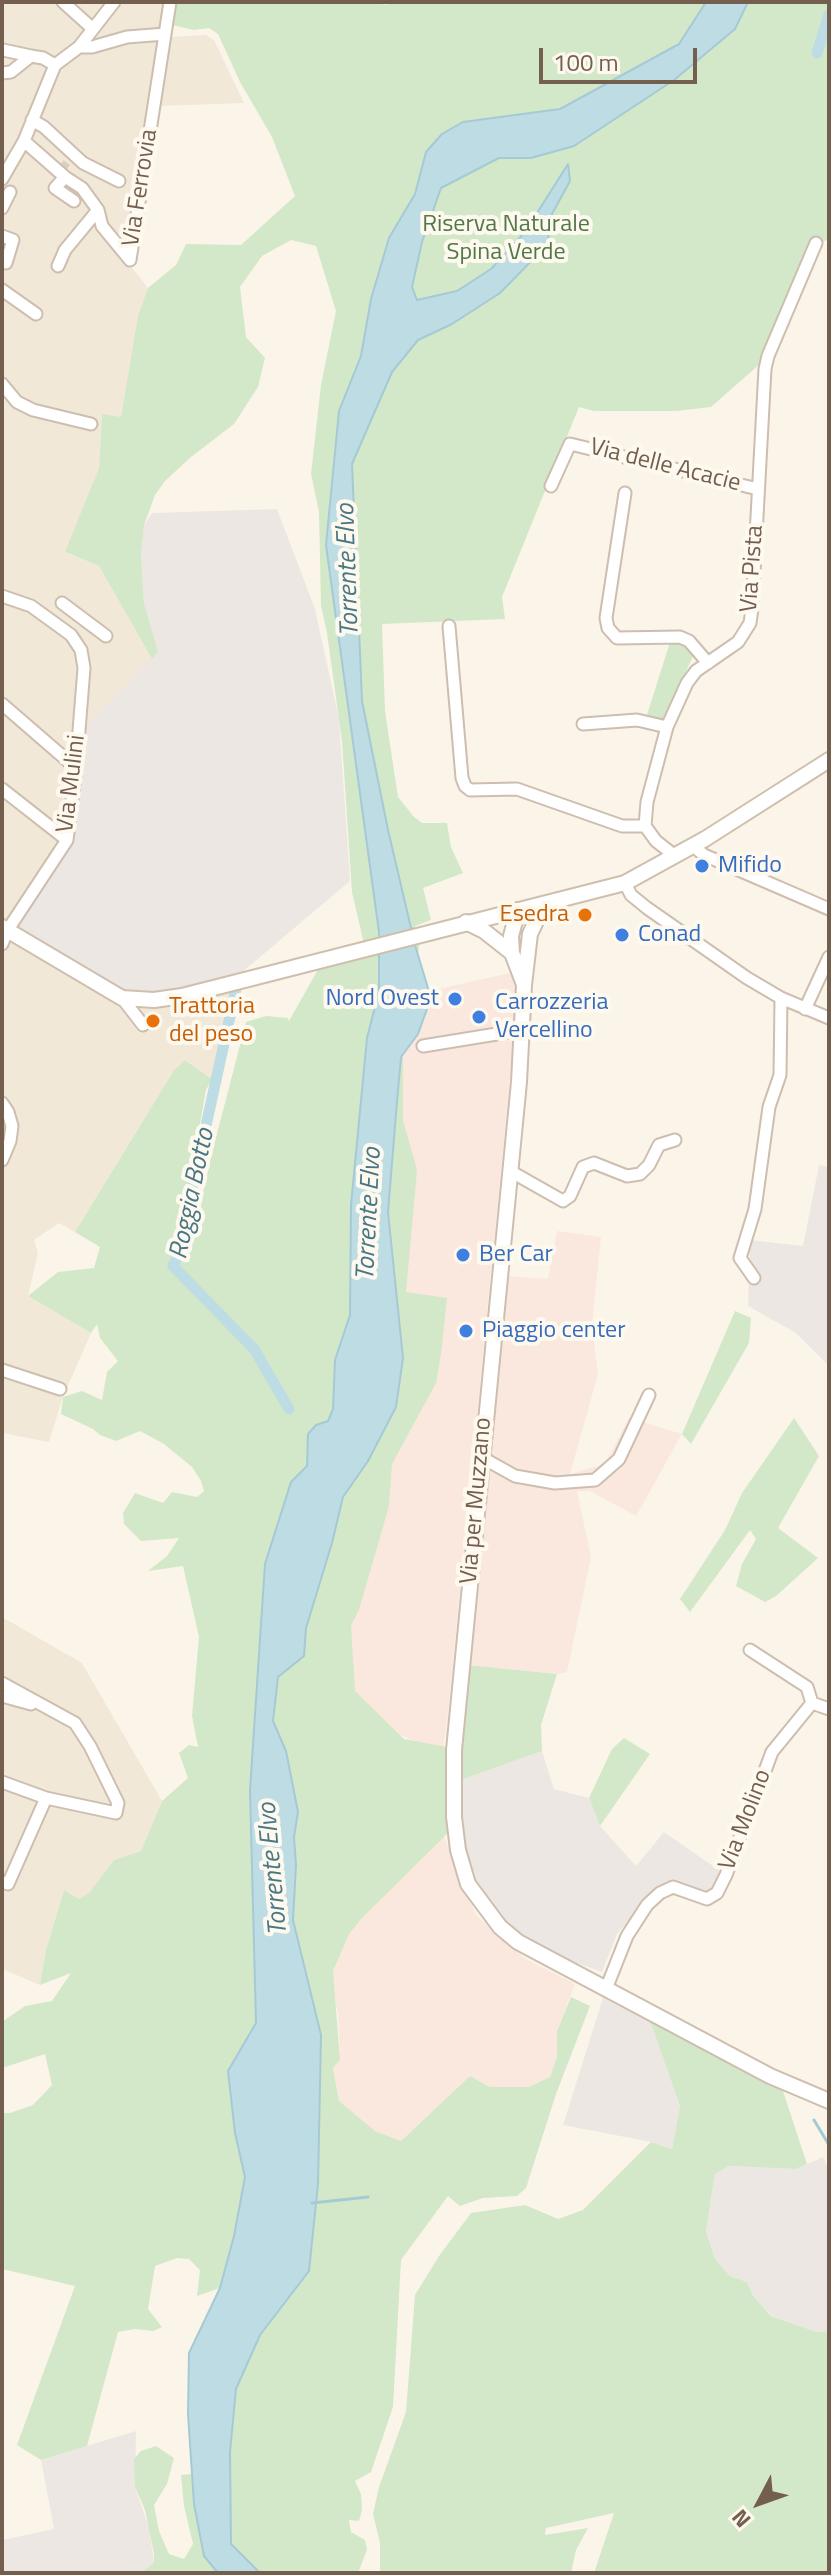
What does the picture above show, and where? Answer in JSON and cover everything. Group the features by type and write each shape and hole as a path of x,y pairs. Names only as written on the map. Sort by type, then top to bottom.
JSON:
{"street":[{"path":"63,2 93,29"},
{"path":"4,170 24,141 55,65 79,47 114,2"},
{"name":"Via Ferrovia","path":"24,141 82,188 98,210 102,226 130,260 170,2"},
{"path":"79,47 92,47 127,37 165,34"},
{"path":"3,50 43,58 55,65"},
{"path":"2,73 11,72 31,56"},
{"path":"32,120 83,163 119,181"},
{"path":"65,177 55,188 74,201"},
{"path":"2,208 10,192"},
{"path":"58,266 65,250 98,210"},
{"path":"2,236 13,240 6,263 2,262"},
{"name":"Via Pista","path":"645,826 647,802 667,727 687,683 696,671 738,642 750,623 765,369 816,243"},
{"path":"2,290 36,314"},
{"path":"2,384 17,402 33,410 91,424"},
{"name":"Via delle Acacie","path":"551,486 570,444 758,489"},
{"path":"625,493 606,618 608,628 617,638 680,637 689,641 708,663"},
{"path":"2,596 106,636"},
{"path":"62,603 77,627"},
{"path":"449,626 465,786 470,790 517,789 622,826 645,826 656,841 675,856"},
{"name":"Via Mulini","path":"4,934 67,840 84,668 77,627"},
{"path":"2,704 76,768"},
{"path":"583,724 637,720 667,727"},
{"path":"122,998 154,1000 182,996 625,883 693,846 829,760"},
{"path":"2,789 67,840"},
{"path":"693,846 704,855 829,909"},
{"path":"625,883 636,899 747,978 781,998 829,1018"},
{"path":"530,934 538,917 559,900"},
{"path":"518,910 530,934"},
{"name":"Via per Muzzano","path":"518,910 511,936 512,953 524,985"},
{"path":"466,922 484,931 512,953"},
{"path":"4,934 122,998 143,1025"},
{"name":"Via per Muzzano","path":"530,934 519,1082 454,1750 454,1817 458,1850 468,1884 500,1927 518,1942 770,2076 829,2101"},
{"path":"805,1009 829,957"},
{"path":"754,1278 740,1258 755,1209 769,1107 780,1075 781,998"},
{"path":"423,1046 521,1030"},
{"path":"2,1103 12,1126 2,1160"},
{"path":"510,1171 563,1201 570,1196 583,1167 594,1163 627,1176 640,1174 649,1165 659,1145 675,1140"},
{"path":"2,1370 60,1389"},
{"path":"481,1457 515,1476 555,1483 595,1480 619,1459 649,1395"},
{"path":"750,1650 807,1687 812,1703 829,1709"},
{"path":"2,1683 75,1723 118,1803 116,1813 46,1798 2,1782"},
{"path":"2,1696 47,1708"},
{"name":"Via Molino","path":"606,1989 636,1920 660,1893 673,1887 707,1899 717,1893 772,1752 812,1703"},
{"path":"2,1882 8,1884 46,1798"}],"shaded area":[{"path":"2,2 166,2 127,261 148,288 138,315 121,418 102,415 99,468 66,553 99,566 152,659 83,730 63,840 8,926 2,922"},
{"path":"206,35 214,40 244,103 160,106 169,37"},
{"path":"277,509 315,609 339,719 350,881 234,979 178,990 124,995 12,928 69,842 83,730 158,651 144,603 141,556 144,525 152,513"},
{"path":"2,934 121,1004 174,1002 234,991 234,1020 226,1049 212,1079 185,1060 174,1070 75,1232 59,1223 34,1240 38,1253 28,1296 91,1333 63,1397 49,1442 2,1433"},
{"path":"515,972 517,1006 443,1752 390,1730 339,1690 401,1057 431,998 429,991"},
{"path":"819,1165 829,1167 829,1366 796,1333 748,1306 750,1240 803,1246"},
{"path":"557,1231 601,1237 592,1325 598,1374 570,1474 605,1464 629,1418 682,1434 636,1516 590,1491 577,1491 591,1557 567,1672 557,1674 468,1665 506,1276 548,1279"},
{"path":"2,1617 82,1663 162,1801 141,1851 114,1860 89,1894 79,1899 64,1890 46,1950 40,1985 2,1969"},
{"path":"542,1751 554,1789 589,1798 600,1826 636,1866 664,1832 723,1873 709,1896 669,1881 658,1886 617,1934 602,1972 553,1954 503,1924 474,1882 467,1859 458,1781"},
{"path":"442,1831 476,1915 524,1958 575,1984 557,2031 557,2057 550,2077 529,2087 490,2087 470,2076 401,2141 375,2131 339,2102 333,2068 340,2060 338,2013 332,1987 334,1943"},
{"path":"603,1998 650,2021 680,2106 672,2149 563,2125"},
{"path":"823,2157 829,2170 829,2331 817,2332 772,2316 752,2296 747,2282 730,2276 715,2259 706,2231 715,2174 729,2166 796,2169"},
{"path":"136,2431 135,2487 149,2528 154,2562 141,2573 2,2573 2,2540 54,2529 41,2460"}],"green space":[{"name":"Riserva Naturale Spina Verde","path":"175,2 373,2 386,5 391,2 829,2 829,239 813,246 761,363 711,407 677,411 594,411 579,407 502,597 505,619 382,624 385,711 398,797 422,823 447,823 451,847 463,873 423,888 431,920 415,926 419,947 403,1058 403,1120 417,1170 406,1292 447,1298 441,1354 436,1383 392,1464 389,1506 359,1610 351,1626 355,1691 404,1739 447,1747 449,1832 361,1919 349,1934 333,1971 340,2060 333,2068 339,2101 375,2131 401,2141 470,2076 490,2087 529,2087 550,2077 557,2057 557,2031 571,1997 590,2006 556,2094 526,2188 517,2196 483,2198 460,2206 448,2196 401,2260 393,2407 371,2472 355,2481 361,2494 359,2521 349,2520 351,2532 365,2540 367,2550 358,2573 260,2573 231,2544 230,2452 236,2389 260,2335 309,2271 318,2184 321,2035 256,2023 228,2071 235,2133 245,2177 220,2288 197,2296 200,2270 189,2259 177,2258 155,2266 148,2309 162,2327 153,2331 135,2329 118,2332 87,2446 41,2460 17,2445 75,2286 2,2269 2,2113 33,2105 52,2085 45,2054 2,2068 2,2022 25,2006 52,2001 71,1973 40,1985 46,1950 64,1890 79,1899 89,1893 114,1860 141,1851 162,1801 188,1778 179,1753 189,1745 198,1747 192,1716 199,1637 183,1566 148,1571 167,1556 179,1538 141,1541 124,1524 123,1513 135,1493 163,1503 172,1492 197,1497 204,1491 201,1481 192,1467 164,1444 140,1431 116,1441 61,1414 63,1397 82,1391 102,1400 107,1372 118,1361 100,1338 97,1324 91,1333 28,1296 58,1272 94,1268 100,1247 75,1232 174,1070 185,1060 212,1079 206,1090 178,1246 171,1266 219,1316 220,1313 176,1267 182,1246 201,1220 198,1215 212,1153 246,1022 266,1016 288,1018 289,1021 320,966 367,957 352,892 342,741 321,606 319,512 311,474 321,385 336,311 316,246 291,240 262,256 240,287 246,337 265,358 258,387 234,424 191,457 155,495 144,525 141,556 144,603 158,651 152,659 99,566 65,552 99,468 102,414 121,417 138,315 148,288 176,265 186,244 241,245 295,196 272,137 240,82 218,34 209,28 194,30 172,25"},
{"path":"671,639 686,644 693,651 693,656 665,718 646,718"},
{"path":"735,1311 751,1318 749,1343 691,1444 682,1434"},
{"path":"794,1418 819,1456 778,1528 818,1558 776,1596 765,1602 736,1586 742,1564 756,1539 750,1530 690,1612 680,1599 725,1530 742,1493"},
{"path":"468,1665 557,1674 541,1725 542,1751 458,1781"},
{"path":"624,1738 650,1754 600,1826 589,1798 612,1749"},
{"path":"650,2021 783,2091 807,2164 796,2169 729,2166 715,2174 706,2231 715,2259 730,2276 747,2282 753,2296 771,2316 817,2332 829,2331 829,2573 594,2573 614,2513 546,2528 545,2535 588,2528 576,2550 571,2573 380,2573 380,2543 373,2514 379,2487 406,2412 415,2295 471,2213 525,2205 558,2219 583,2210 651,2142 672,2149 680,2106"},
{"path":"156,2446 174,2458 167,2484 154,2505 159,2531 169,2554 184,2559 193,2544 181,2475 191,2474 204,2556 218,2573 141,2573 154,2562 154,2554 145,2510 135,2487 134,2459 141,2451"}],"water":[{"name":"Torrente Elvo","path":"706,2 748,2 735,29 674,80 574,146 531,158 499,158 441,188 422,242 412,287 417,300 457,291 491,269 525,232 568,164 570,181 552,214 547,245 500,293 452,324 418,340 392,372 352,464 362,701 388,830 431,998 418,1034 401,1057 397,1102 388,1212 403,1358 396,1407 368,1461 343,1497 306,1628 304,1656 278,1677 273,1721 286,1751 298,1812 294,1837 293,1920 321,2035 318,2184 309,2271 260,2335 236,2389 230,2452 231,2544 260,2573 218,2573 204,2556 194,2504 188,2414 189,2353 220,2288 245,2177 235,2133 228,2071 256,2023 250,1790 265,1564 291,1482 307,1466 308,1434 316,1425 328,1421 333,1409 335,1360 350,1315 351,1205 367,1038 379,991 379,932 326,545 339,411 361,356 371,299 389,238 415,194 426,152 442,134 463,122 560,109 679,44"}],"waterway":[{"path":"817,53 829,15"},
{"name":"Roggia Botto","path":"236,989 182,1246 173,1266 254,1349 289,1409"},
{"path":"814,2120 829,2145"},
{"path":"312,2203 368,2197"}],"tunnel":[{"path":"62,169 70,158"}],"place":[{"name":"Mifido","path":"702,866"},
{"name":"Esedra","path":"585,915"},
{"name":"Conad","path":"622,935"},
{"name":"Nord Ovest","path":"455,999"},
{"name":"Carrozzeria Vercellino","path":"479,1017"},
{"name":"Trattoria del peso","path":"153,1021"},
{"name":"Ber Car","path":"463,1255"},
{"name":"Piaggio center","path":"466,1331"}]}
